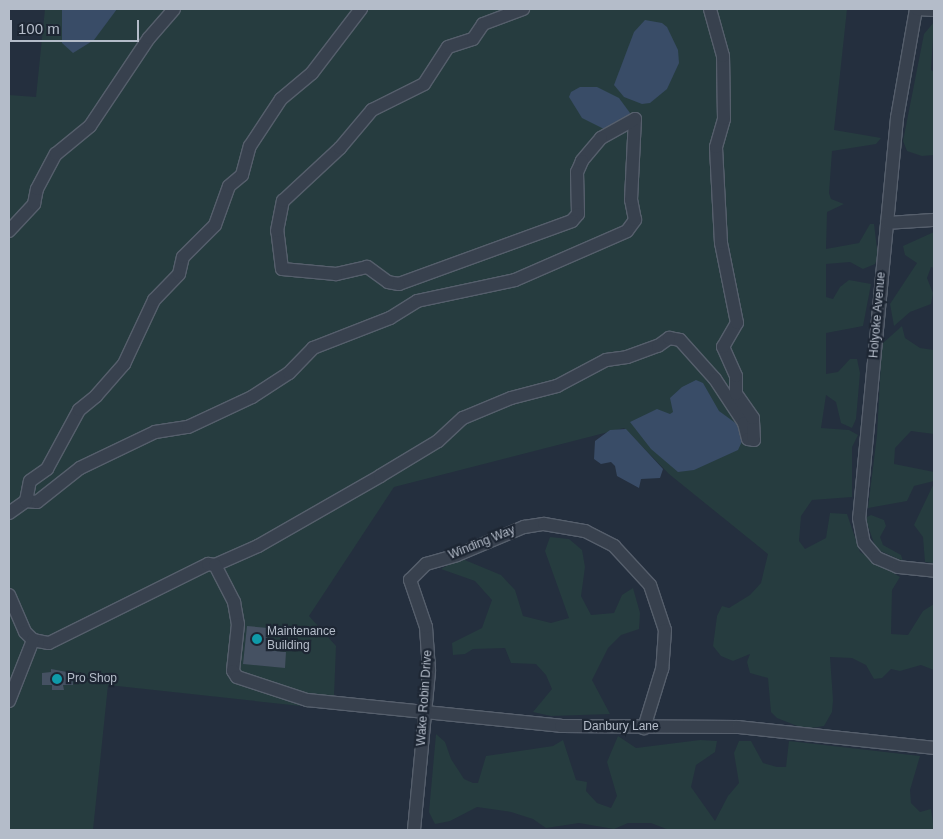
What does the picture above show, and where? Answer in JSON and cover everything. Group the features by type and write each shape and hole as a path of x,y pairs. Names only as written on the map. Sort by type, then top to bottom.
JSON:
{"street":[{"path":"9,231 34,204 37,189 56,154 90,126 149,38 174,9"},
{"path":"26,501 30,481 47,469 79,410 96,396 124,364 154,300 179,274 183,257 215,225 229,186 242,175 250,146 281,99 312,73 361,9"},
{"path":"9,513 26,501 37,502 80,468 156,432 188,428 252,397 289,373 313,348 390,318 417,301 515,280 627,231 635,220 631,200 635,119 601,138 582,161 577,172 578,214 572,221 399,284 388,282 367,267 336,274 282,269 277,231 283,201 340,148 372,110 424,84 448,47 473,39 483,24 523,9"},
{"path":"9,595 25,632 33,640 49,643 208,564 215,565 258,546 438,442 463,418 511,398 557,386 606,360 627,357 658,346 669,338 680,340 714,379 744,423 748,439 754,440 753,418 736,394 736,376 722,347 737,323 721,243 716,147 724,119 723,56 710,9"},
{"path":"916,9 934,10"},
{"name":"Holyoke Avenue","path":"916,9 897,118 860,491 861,537 873,554 888,564 934,571"},
{"path":"887,223 934,220"},
{"name":"Winding Way","path":"417,570 524,527 567,526 599,536 614,546 650,585 665,630 662,669 644,728"},
{"name":"Danbury Lane","path":"215,565 234,602 237,616 233,671 237,677 307,700 561,726 644,728 738,727 934,748"},
{"name":"Wake Robin Drive","path":"414,830 428,641 422,613 410,588 410,580 417,570"},
{"path":"9,701 33,640"}],"green space":[{"path":"45,9 847,9 834,130 881,138 876,144 832,151 829,193 831,199 844,204 827,212 826,249 859,243 870,224 874,224 878,257 875,264 863,269 850,262 826,264 826,297 833,299 840,287 849,280 871,284 863,326 826,333 826,374 838,372 850,359 857,359 860,373 856,419 852,428 841,423 836,402 826,395 821,428 849,430 858,435 852,447 852,497 812,500 801,516 799,541 805,549 826,538 830,513 847,514 860,552 900,577 892,590 891,634 908,635 923,611 934,604 934,670 921,665 900,671 891,669 882,678 874,679 866,665 852,658 830,657 832,712 824,726 805,729 777,718 771,712 768,678 750,673 747,662 750,654 733,661 721,656 713,646 717,616 722,606 729,608 750,595 761,583 768,554 669,474 624,428 394,487 309,616 336,646 334,696 303,694 301,706 108,685 93,830 9,830 9,95 36,97"},
{"path":"934,22 931,70 934,72 934,155 922,156 907,151 903,141 924,34"},
{"path":"934,232 934,268 931,267 927,278 933,293 931,304 910,312 894,326 890,304 917,263 905,255 903,246"},
{"path":"902,326 905,338 920,348 934,350 934,434 911,431 895,448 894,464 934,472 934,481 914,486 907,501 868,508 877,435 882,344"},
{"path":"934,483 933,563 925,562 923,537 914,525"},
{"path":"871,515 884,520 886,526 880,537 883,545 901,555 903,561 876,549 867,523 867,517"},
{"path":"550,537 569,539 582,550 585,567 581,596 591,615 614,613 622,595 633,588 640,613 639,629 621,635 608,648 592,680 610,714 551,716 533,712 552,689 546,675 536,664 511,663 505,648 473,649 465,654 453,655 452,643 482,628 492,600 475,581 441,569 460,558 501,575 515,590 523,616 551,623 569,618 545,551"},
{"path":"436,734 445,742 451,759 464,779 473,783 478,783 486,756 553,746 563,740 576,780 587,782 586,791 597,803 611,808 617,796 607,762 618,736 636,748 700,740 717,741 715,752 696,765 691,787 715,821 728,796 739,783 734,753 739,741 751,741 763,763 777,767 786,767 789,741 920,756 910,790 911,803 920,812 931,809 934,830 669,830 651,823 628,823 614,829 579,823 546,828 533,819 511,812 477,807 450,821 435,824 429,812"}],"water":[{"path":"62,9 117,9 94,40 73,53 62,43"},
{"path":"645,20 662,23 667,27 678,50 679,63 667,89 650,103 642,104 624,97 614,85 634,32"},
{"path":"580,87 597,87 619,98 630,113 629,116 604,129 582,118 569,97 571,92"},
{"path":"696,380 703,383 719,411 741,427 745,435 738,450 694,470 678,472 651,449 630,422 657,409 670,414 673,412 670,398 682,387"},
{"path":"626,429 663,469 660,478 641,479 639,488 617,476 615,466 611,462 601,464 594,459 595,441 610,430"}],"building":[{"name":"Maintenance Building","path":"247,626 268,628 266,650 286,652 285,668 243,664"},
{"name":"Pro Shop","path":"51,669 72,673 73,685 63,685 64,690 52,690 52,685 42,685 42,673 51,672"}],"place":[{"name":"Maintenance Building","path":"257,639"},
{"name":"Pro Shop","path":"57,679"}]}
